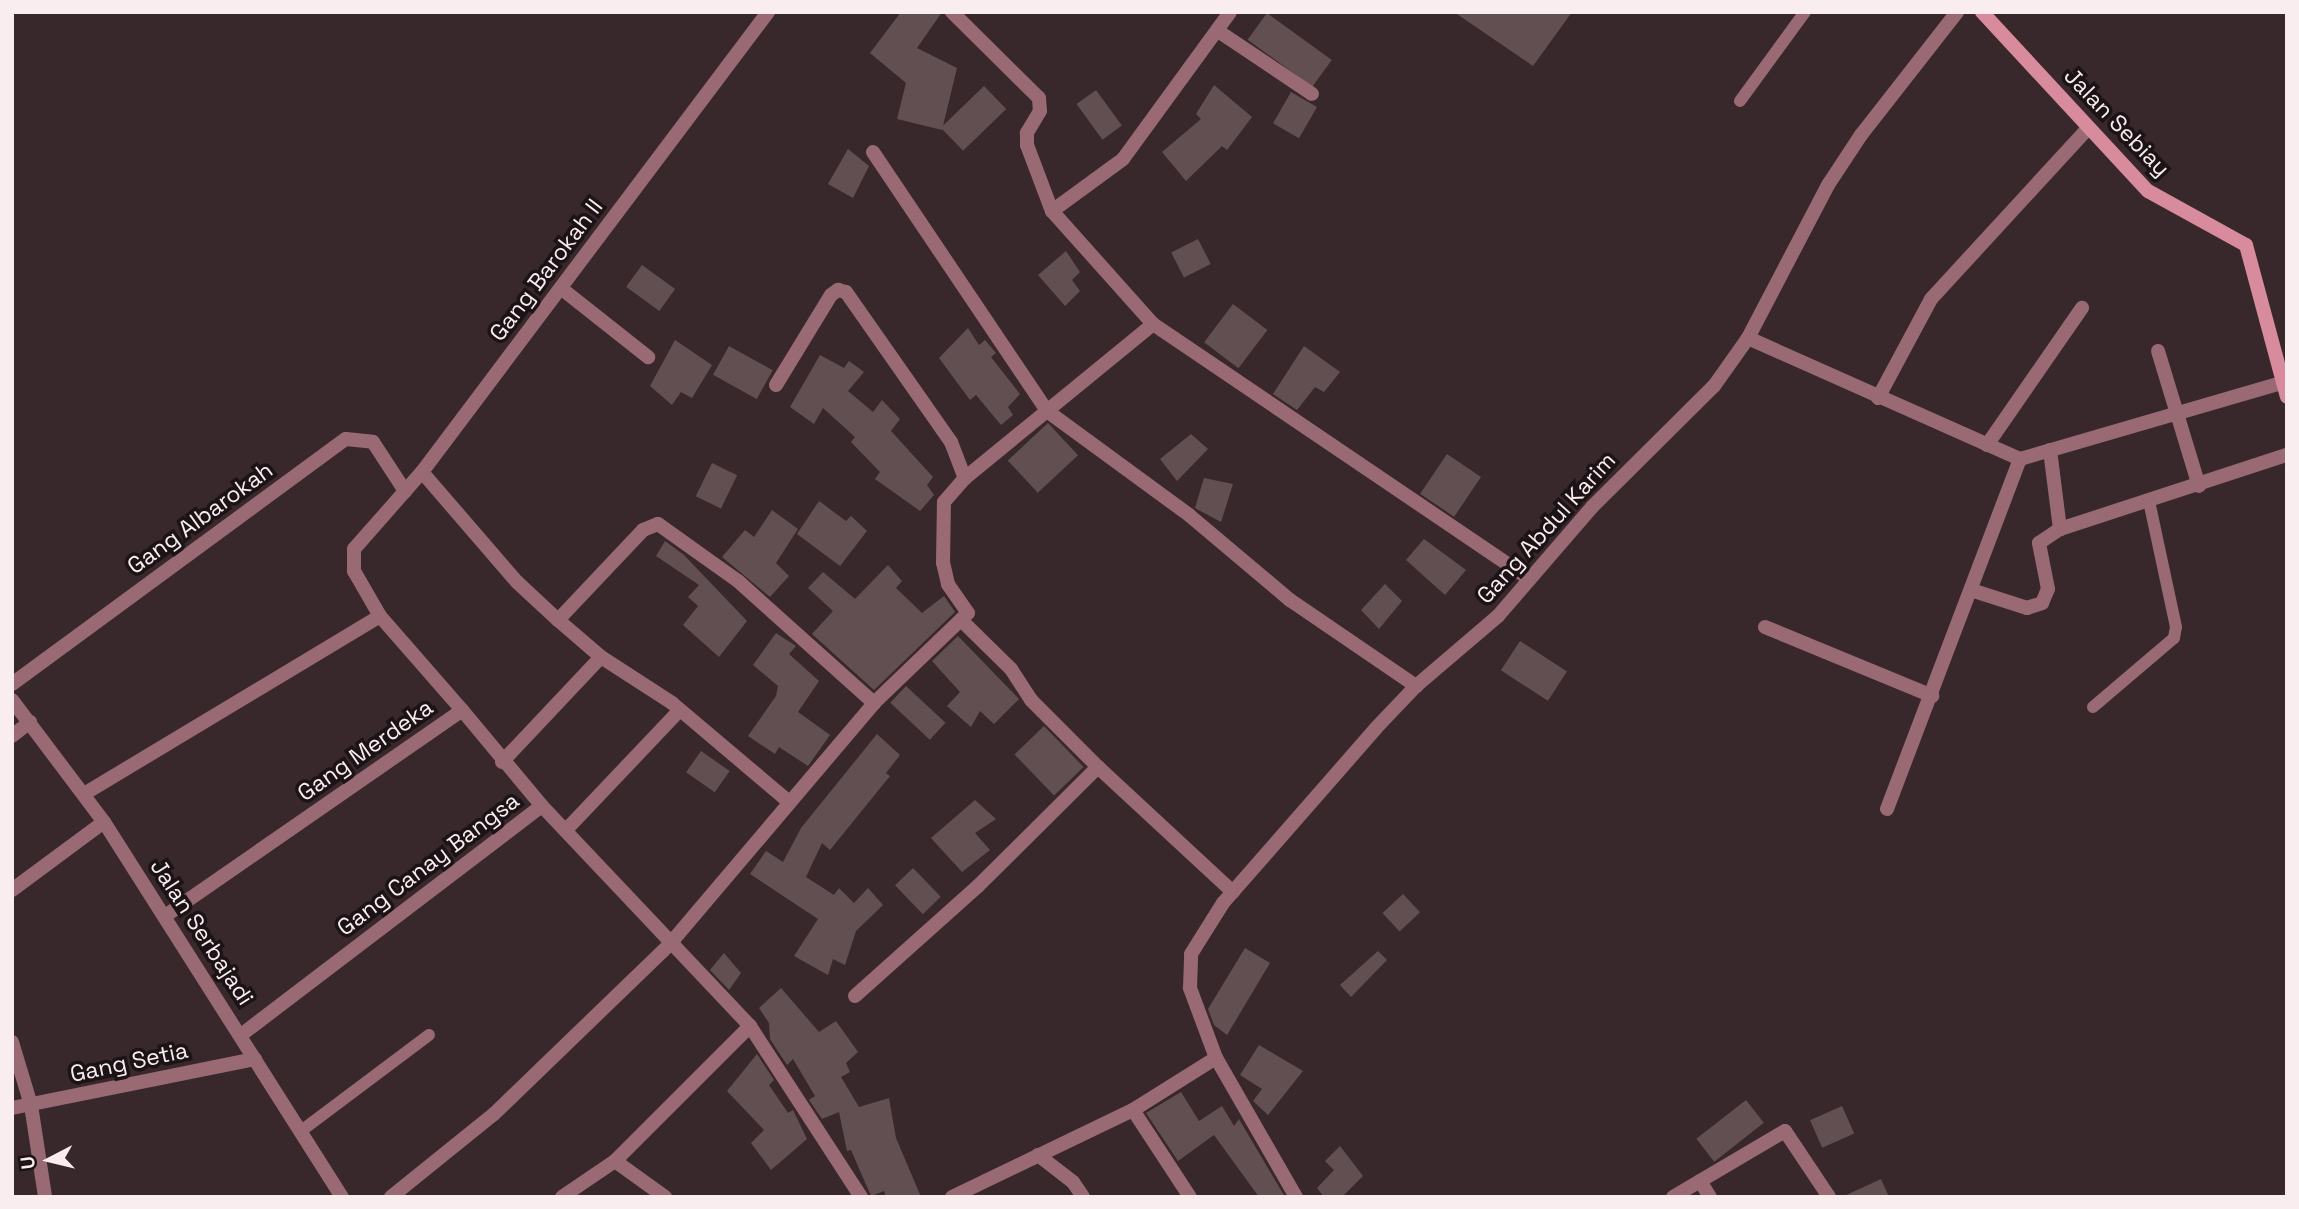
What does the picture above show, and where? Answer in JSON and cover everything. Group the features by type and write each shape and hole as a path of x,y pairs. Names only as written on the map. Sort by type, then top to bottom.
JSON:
{"street":[{"name":"Gang Barokah II","path":"354,550 422,472 768,12"},
{"path":"952,12 1039,98 1040,111 1027,133 1027,145 1052,211 1153,324 1530,579"},
{"path":"1052,211 1123,159 1230,12"},
{"name":"Gang Abdul Karim","path":"1296,1197 1216,1058 1188,971 1191,954 1233,892 1416,686 1498,617 1592,507 1714,386 1748,338 1828,185 1861,135 1957,12"},
{"name":"Jalan Sebiay","path":"1982,12 2148,191 2246,245 2255,264 2287,397"},
{"path":"1218,31 1312,94"},
{"path":"1878,398 1931,299 2088,128"},
{"path":"873,152 1047,411 1189,515 1290,600 1416,686"},
{"path":"562,289 649,357"},
{"path":"776,385 831,295 838,290 845,292 951,442 965,478"},
{"path":"1987,445 2082,308"},
{"path":"391,1197 494,1114 669,945 874,703 961,620 967,606 948,584 943,563 944,502 965,478 1153,324"},
{"path":"1748,338 2020,459 2284,382"},
{"path":"2158,351 2199,485"},
{"name":"Gang Albarokah","path":"12,684 346,439 373,442 405,491"},
{"path":"2050,450 2060,529"},
{"path":"1971,590 2027,608 2042,603 2048,589 2039,543 2060,529 2287,455"},
{"path":"1887,809 2020,459"},
{"path":"422,472 517,582 558,620 601,657 679,711 788,802"},
{"path":"558,620 643,530 659,524 738,581 874,703"},
{"name":"Gang Merdeka","path":"165,916 462,710 380,616 354,571 354,550"},
{"path":"84,794 380,616"},
{"path":"961,620 1011,668 1031,700 1098,767 1233,892"},
{"path":"1765,627 1931,696"},
{"path":"502,762 601,657"},
{"name":"Jalan Serbajadi","path":"12,700 104,822 342,1197"},
{"name":"Gang Canay Bangsa","path":"241,1035 542,806 502,762 462,710"},
{"path":"566,830 679,711"},
{"path":"12,736 30,722"},
{"path":"855,996 978,886 1098,767"},
{"path":"542,806 616,880 669,945 750,1026 861,1197"},
{"path":"12,890 104,822"},
{"path":"562,1197 615,1161 750,1026"},
{"path":"12,1042 31,1105 45,1197"},
{"path":"951,1197 1133,1110 1216,1058"},
{"name":"Gang Setia","path":"12,1108 255,1059"},
{"path":"1133,1110 1190,1197"},
{"path":"1673,1197 1785,1131 1829,1197"},
{"path":"1038,1156 1073,1182 1083,1197"},
{"path":"615,1161 665,1197"},
{"path":"1700,1181 1710,1197"}],"lane":[{"path":"1740,101 1805,12"},
{"path":"2093,707 2174,638 2176,627 2150,501"},
{"path":"301,1131 429,1035"}],"building":[{"path":"901,12 942,12 917,48 957,68 942,130 897,119 906,83 870,53"},
{"path":"1454,12 1572,12 1533,66"},
{"path":"1267,13 1332,60 1312,87 1248,40"},
{"path":"1214,85 1252,117 1227,150 1222,146 1186,181 1162,152 1201,119 1196,114"},
{"path":"984,86 1006,109 963,151 941,128"},
{"path":"1096,90 1122,126 1102,140 1077,104"},
{"path":"1291,92 1317,107 1299,138 1273,123"},
{"path":"848,149 869,166 853,198 828,184"},
{"path":"1198,239 1211,264 1184,278 1171,253"},
{"path":"1066,251 1080,272 1072,280 1080,291 1065,306 1038,275"},
{"path":"642,265 675,289 659,311 626,287"},
{"path":"1233,304 1267,330 1238,368 1204,342"},
{"path":"968,328 979,345 985,340 996,353 991,357 1020,394 1008,407 1013,415 1001,425 976,395 970,400 939,358"},
{"path":"675,340 712,365 692,398 681,392 672,405 650,386"},
{"path":"729,346 773,370 757,399 713,375"},
{"path":"1304,346 1340,372 1324,392 1315,387 1297,410 1273,394"},
{"path":"820,355 844,368 849,361 864,372 848,391 873,412 882,400 900,419 891,431 933,477 927,485 934,495 920,511 875,479 880,472 851,442 855,437 823,408 814,424 790,407"},
{"path":"1048,423 1078,455 1038,493 1008,461"},
{"path":"1191,434 1208,449 1177,481 1160,459"},
{"path":"1447,454 1481,477 1454,517 1420,494"},
{"path":"712,463 737,475 721,509 696,496"},
{"path":"1204,478 1233,484 1221,522 1195,508"},
{"path":"819,501 846,521 851,516 867,531 840,566 797,534"},
{"path":"772,510 798,529 776,563 789,576 770,597 722,557 745,530 754,537"},
{"path":"1424,539 1466,570 1445,595 1406,560"},
{"path":"665,541 684,555 747,621 719,657 683,625 698,606 688,597 699,585 656,556"},
{"path":"888,565 902,581 896,588 922,613 944,596 955,612 874,690 812,634 833,611 808,588 823,572 855,599"},
{"path":"1385,584 1402,601 1379,629 1361,610"},
{"path":"776,633 796,646 789,654 819,681 798,712 830,735 808,766 779,747 775,754 748,736 776,696 778,686 753,665"},
{"path":"958,636 1019,699 994,724 980,711 971,727 947,706 960,692 932,661"},
{"path":"1520,641 1567,671 1548,701 1501,670"},
{"path":"906,686 945,723 930,740 890,703"},
{"path":"1044,726 1084,767 1054,795 1015,754"},
{"path":"877,734 900,755 886,773 890,776 830,850 822,843 806,877 834,895 839,888 854,903 868,888 883,905 856,931 845,965 833,959 828,975 794,956 818,919 750,874 766,851 783,862 801,828"},
{"path":"701,751 730,771 715,792 686,772"},
{"path":"975,800 996,819 975,833 990,850 962,872 931,838"},
{"path":"913,868 941,897 923,914 895,885"},
{"path":"1403,894 1420,912 1400,931 1383,913"},
{"path":"1245,948 1270,963 1227,1035 1214,1025 1208,1009"},
{"path":"1378,951 1387,960 1351,997 1340,985"},
{"path":"724,953 741,973 729,990 710,970"},
{"path":"781,988 819,1032 836,1021 858,1052 846,1063 850,1072 841,1077 859,1107 889,1098 896,1138 921,1197 886,1197 884,1191 871,1196 851,1150 847,1151 839,1112 822,1119 809,1100 815,1096 793,1059 787,1065 770,1039 769,1023 759,1008"},
{"path":"1259,1045 1303,1071 1268,1115 1253,1101 1262,1089 1240,1075"},
{"path":"757,1054 774,1080 769,1085 788,1113 793,1110 807,1139 771,1170 751,1143 764,1130 727,1091"},
{"path":"1181,1092 1199,1121 1222,1106 1234,1126 1239,1119 1285,1197 1259,1197 1214,1135 1178,1161 1146,1113"},
{"path":"1746,1100 1764,1123 1714,1162 1696,1139"},
{"path":"1842,1106 1854,1133 1822,1148 1810,1120"},
{"path":"1340,1146 1363,1176 1342,1197 1324,1197 1317,1188 1334,1170 1325,1161"},
{"path":"1881,1179 1889,1197 1842,1197"}]}
